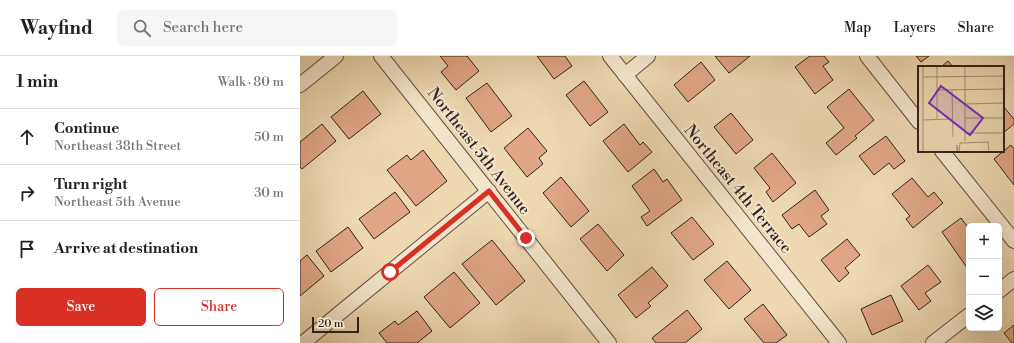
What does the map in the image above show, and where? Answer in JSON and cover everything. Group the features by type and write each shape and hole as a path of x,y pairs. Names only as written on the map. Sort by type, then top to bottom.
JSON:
{"street":[{"path":"300,85 336,56"},
{"name":"Northeast 5th Avenue","path":"381,56 609,343"},
{"name":"Northeast 4th Terrace","path":"610,56 839,343"},
{"path":"625,75 648,56"},
{"path":"867,56 918,121"},
{"path":"943,152 1014,241"},
{"path":"303,343 489,191"},
{"path":"1002,289 1014,279"},
{"path":"933,343 966,316"}],"building":[{"path":"440,56 467,56 479,71 456,90 441,72 448,66"},
{"path":"537,56 565,56 572,66 554,79"},
{"path":"715,56 750,56 729,73"},
{"path":"810,56 824,56 829,62 823,66 833,80 815,94 795,67"},
{"path":"916,56 929,56 921,62"},
{"path":"948,61 952,66 942,66"},
{"path":"701,62 715,80 688,102 674,85"},
{"path":"584,81 608,112 590,126 566,95"},
{"path":"487,83 512,116 491,132 466,98"},
{"path":"849,89 874,120 855,136 857,138 836,155 826,143 844,128 827,107"},
{"path":"363,91 381,114 349,139 331,117"},
{"path":"1004,107 1014,119 1014,124 1004,132"},
{"path":"731,113 753,140 736,154 714,127"},
{"path":"322,124 336,141 302,169 300,167 300,142"},
{"path":"624,124 640,145 643,142 652,152 628,172 603,141"},
{"path":"528,128 547,151 539,158 543,164 527,177 504,148"},
{"path":"886,136 905,161 894,169 889,163 874,175 859,156"},
{"path":"1011,145 1014,149 1014,185 994,159"},
{"path":"423,150 447,181 416,206 387,170 407,155 411,160"},
{"path":"772,153 796,183 773,202 766,192 770,188 754,168"},
{"path":"654,169 663,182 667,179 682,200 647,226 641,217 650,211 632,186"},
{"path":"561,177 589,211 571,227 543,193"},
{"path":"912,178 928,197 934,192 943,203 913,228 906,219 910,216 892,194"},
{"path":"815,190 829,210 821,216 827,224 809,237 799,224 792,229 782,215"},
{"path":"395,192 410,212 374,239 359,219"},
{"path":"692,217 714,244 693,260 671,233"},
{"path":"961,218 966,225 966,266 942,232"},
{"path":"598,224 624,255 607,271 580,239"},
{"path":"348,227 363,248 331,272 316,251"},
{"path":"847,239 860,255 845,268 849,273 839,282 821,260"},
{"path":"492,240 525,281 496,305 462,264"},
{"path":"307,255 324,276 300,296 300,261"},
{"path":"727,261 751,290 729,309 704,280"},
{"path":"928,265 941,282 925,293 931,301 919,310 901,286"},
{"path":"652,267 668,286 648,303 651,306 636,318 618,295"},
{"path":"454,272 480,303 450,328 424,297"},
{"path":"891,295 903,321 872,335 861,309"},
{"path":"763,304 787,335 776,343 764,343 744,319"},
{"path":"687,310 702,329 685,343 656,343 652,338"},
{"path":"417,311 432,331 417,343 387,343 379,333 395,321 398,325"},
{"path":"1014,325 1014,343 1012,343 1004,333"}],"route":[{"path":"390,272 489,191 526,238"}]}
